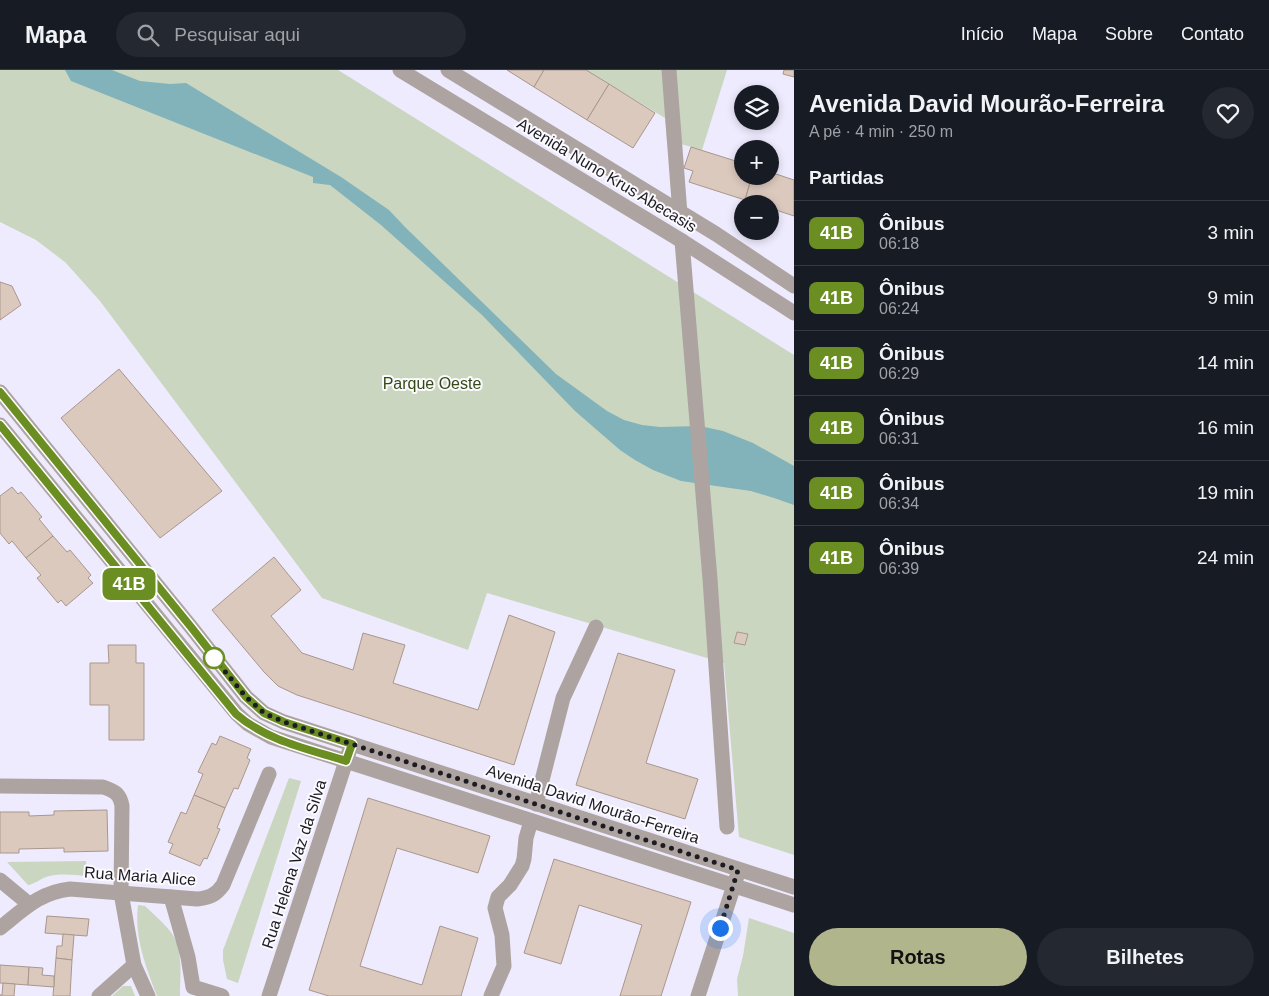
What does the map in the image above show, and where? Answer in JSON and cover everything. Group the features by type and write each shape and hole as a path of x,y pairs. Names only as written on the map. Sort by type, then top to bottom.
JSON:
{"street":[{"name":"Avenida Nuno Krus Abecasis","path":"400,70 682,241 794,313"},
{"name":"Avenida Nuno Krus Abecasis","path":"448,70 680,214 716,234 794,286"},
{"path":"669,70 680,214"},
{"path":"682,241 727,827"},
{"name":"Avenida David Mourão-Ferreira","path":"3,400 191,627 246,697 264,713 284,722 794,887"},
{"path":"0,425 236,714 248,724 271,737 794,905"},
{"path":"536,804 563,698 596,627"},
{"name":"Rua Helena Vaz da Silva","path":"269,996 352,744"},
{"name":"Rua Maria Alice","path":"0,928 44,894 57,890 70,889 197,899 208,898 217,893 224,885 269,774"},
{"path":"0,786 103,787 115,791 120,798 122,806 121,893 134,965 148,996"},
{"path":"491,996 504,966 502,935 495,908 498,897 510,885 522,866 526,838 531,821"},
{"path":"698,996 738,870"},
{"path":"0,880 29,904"},
{"path":"171,897 188,957 192,992 222,996"},
{"path":"99,996 134,965"}],"green space":[{"name":"Parque Oeste","path":"0,70 338,70 794,355 794,855 739,837 724,663 487,593 468,650 322,598 100,301 65,262 36,240 0,222"},
{"path":"586,70 727,70 702,150 667,140 665,118"},
{"path":"289,778 301,781 238,983 227,979 223,950"},
{"path":"86,861 87,876 56,875 28,885 7,862"},
{"path":"138,905 145,906 164,924 174,938 180,962 180,996 157,996 139,940"},
{"path":"749,918 794,933 794,996 738,996 737,979"},
{"path":"123,986 131,986 135,996 112,996"}],"shaded area":[{"path":"65,70 112,70 140,81 170,84 186,83 341,177 389,210 556,374 607,411 624,420 642,425 660,427 700,426 723,431 753,443 794,466 794,505 751,491 681,481 653,470 635,460 620,450 575,411 482,315 381,225 330,185 313,183 313,177 71,81"}],"building":[{"path":"507,70 544,70 534,87"},
{"path":"544,70 586,70 609,84 587,120 534,87"},
{"path":"784,70 794,70 794,77 783,74"},
{"path":"609,84 655,113 633,148 587,120"},
{"path":"691,147 734,160 734,185 749,185 746,195 734,196 689,182 693,171 684,168"},
{"path":"779,175 794,180 794,216 779,211 779,195 746,195 749,185 779,185"},
{"path":"0,282 12,286 21,305 0,320"},
{"path":"119,369 222,491 160,538 61,418"},
{"path":"12,487 18,494 21,492 42,517 39,519 53,536 26,558 12,541 9,544 0,533 0,496"},
{"path":"53,536 67,552 70,550 91,575 88,578 93,583 66,606 61,600 58,603 37,578 41,575 26,558"},
{"path":"274,557 301,590 271,616 302,653 353,670 363,633 405,645 393,683 478,710 509,615 555,632 514,765 297,695 278,686 212,610"},
{"path":"737,632 748,634 745,645 734,643"},
{"path":"108,645 136,645 136,663 144,663 144,740 109,740 109,705 90,705 90,663 109,663"},
{"path":"618,653 675,670 646,763 698,779 685,819 576,785"},
{"path":"220,736 251,749 247,758 250,760 238,789 234,788 225,808 194,795 203,774 198,772 212,743 216,745"},
{"path":"194,795 225,808 217,828 220,829 207,859 204,858 200,866 169,853 173,844 168,842 181,812 186,814"},
{"path":"368,798 490,836 478,873 397,848 360,966 422,985 440,926 478,938 461,996 329,996 309,990"},
{"path":"107,810 108,851 64,852 64,848 19,849 19,853 0,853 0,812 29,812 29,816 54,815 54,811"},
{"path":"554,859 691,902 661,996 620,996 642,925 579,905 561,964 524,953"},
{"path":"47,916 89,919 87,936 45,933"},
{"path":"63,934 74,935 72,960 56,958 57,946 62,946"},
{"path":"56,958 72,960 70,996 53,996"},
{"path":"0,965 29,967 28,985 0,983"},
{"path":"29,967 43,968 42,975 54,976 54,987 28,985"},
{"path":"3,983 15,984 14,996 0,996 2,995"}],"bus line":[{"name":"41B","path":"0,392 246,697 264,713 284,722 352,744 346,761 271,737 248,724 236,714 0,425"}],"route":[{"path":"214,658 246,697 264,713 284,722 738,870 720,928"}]}
